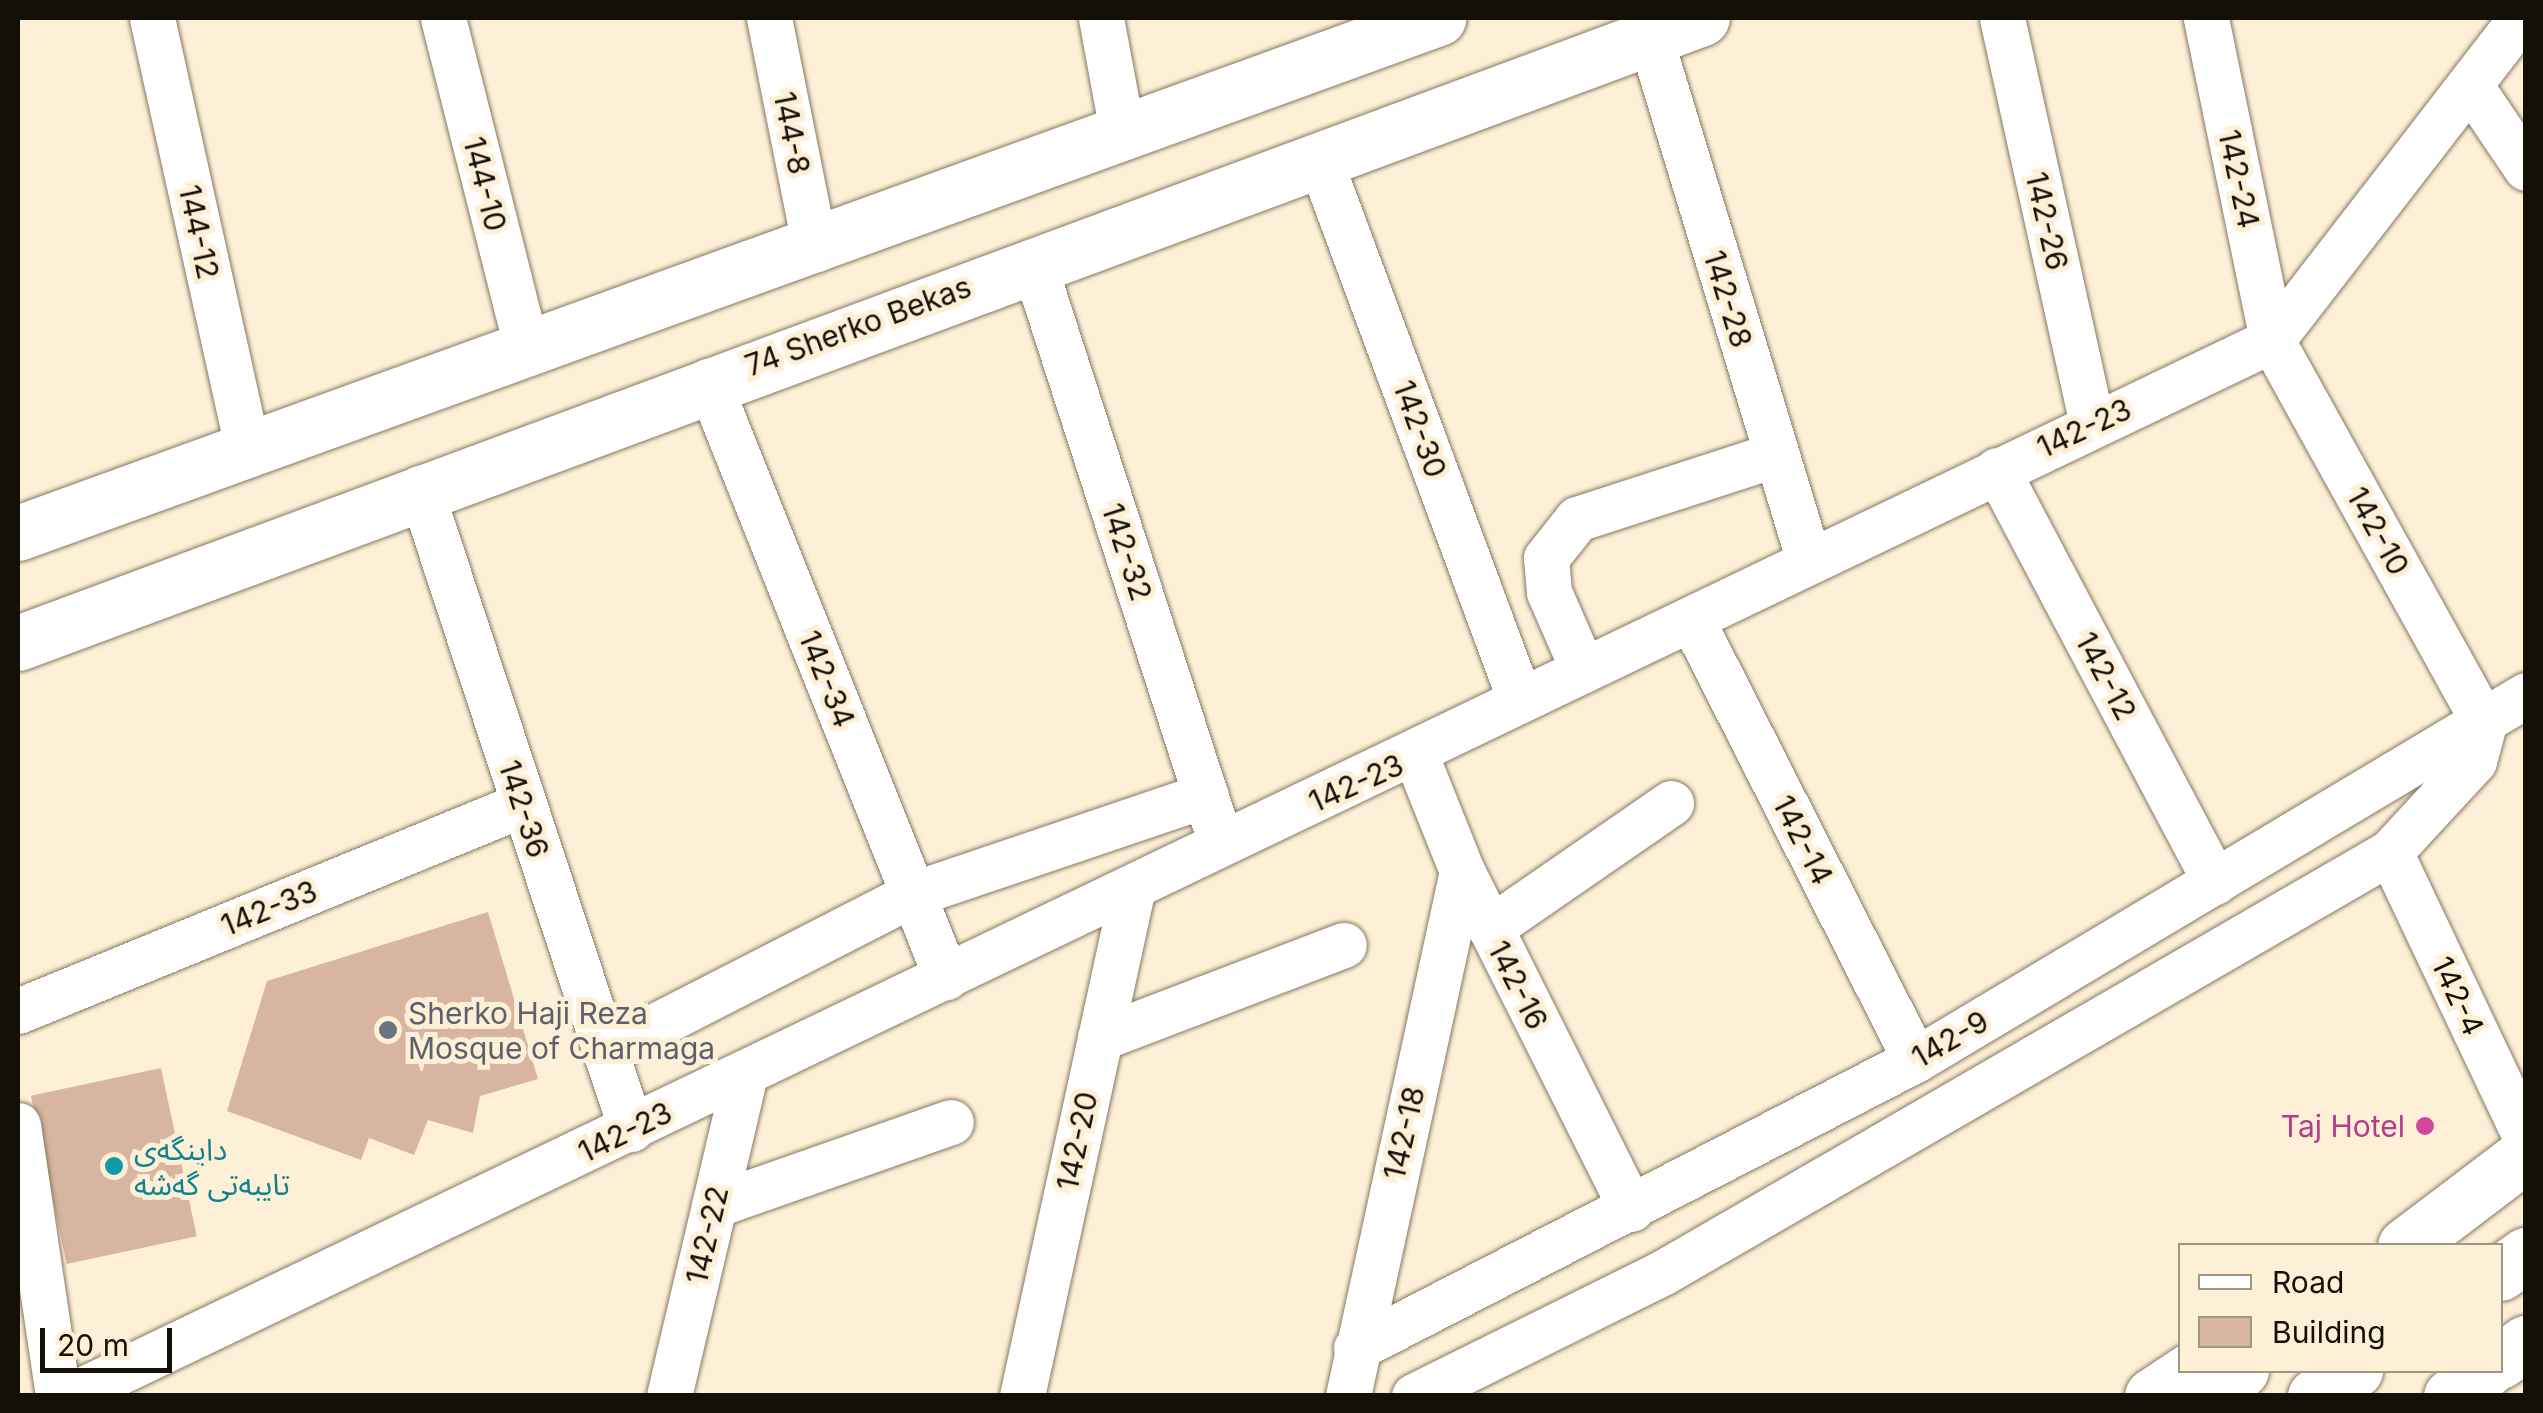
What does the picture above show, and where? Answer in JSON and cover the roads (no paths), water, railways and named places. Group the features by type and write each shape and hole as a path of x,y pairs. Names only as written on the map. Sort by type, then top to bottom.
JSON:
{"main road":[{"path":"18,533 246,447 527,351 1123,137 1433,18"},
{"name":"74 Sherko Bekas","path":"18,644 420,488 1702,18"},
{"path":"2391,1243 2526,1154"},
{"path":"2410,1243 2526,1154"},
{"path":"2503,1271 2526,1255"},
{"path":"2503,1358 2526,1343"},
{"path":"2152,1396 2186,1373"},
{"path":"2208,1396 2237,1373"},
{"path":"2315,1396 2350,1373"},
{"path":"2450,1396 2482,1373"}],"street":[{"name":"144-12","path":"152,18 246,447"},
{"name":"144-10","path":"443,18 527,351"},
{"name":"144-8","path":"768,18 816,248"},
{"path":"1101,18 1123,137"},
{"name":"142-26","path":"2002,18 2092,424"},
{"name":"142-24","path":"2206,18 2272,340"},
{"name":"142-23","path":"69,1396 1221,843 1416,756 1520,700 2272,340 2521,18"},
{"name":"142-28","path":"1650,37 1809,560"},
{"path":"2470,85 2526,168"},
{"name":"142-30","path":"1319,158 1520,700"},
{"name":"142-32","path":"1033,262 1221,843"},
{"name":"142-10","path":"2272,340 2484,723"},
{"name":"142-34","path":"708,381 946,977"},
{"path":"1583,670 1548,592 1546,558 1577,519 1774,455"},
{"name":"142-12","path":"1997,470 2214,882"},
{"name":"142-36","path":"420,488 632,1129"},
{"name":"142-14","path":"1692,620 1915,1060"},
{"name":"142-9","path":"1356,1348 1915,1060 2526,695"},
{"path":"1414,1396 1662,1272 2390,852 2455,790 2474,761 2484,723"},
{"name":"142-16","path":"1416,756 1462,871 1631,1209"},
{"path":"606,1050 913,894 1206,796"},
{"path":"1490,928 1671,803"},
{"name":"142-33","path":"18,1011 522,804"},
{"name":"142-4","path":"2390,852 2526,1139"},
{"name":"142-18","path":"1348,1396 1462,871"},
{"name":"142-20","path":"1022,1396 1132,887"},
{"path":"1100,1038 1344,945"},
{"name":"142-22","path":"669,1396 745,1074"},
{"path":"714,1205 951,1122"},
{"path":"18,1124 58,1396"}],"place":[{"name":"Sherko Haji Reza Mosque of Charmaga","path":"388,1030"},
{"name":"Taj Hotel","path":"2425,1126"},
{"name":"داینگەی تایبەتی گەشە","path":"114,1166"}]}
